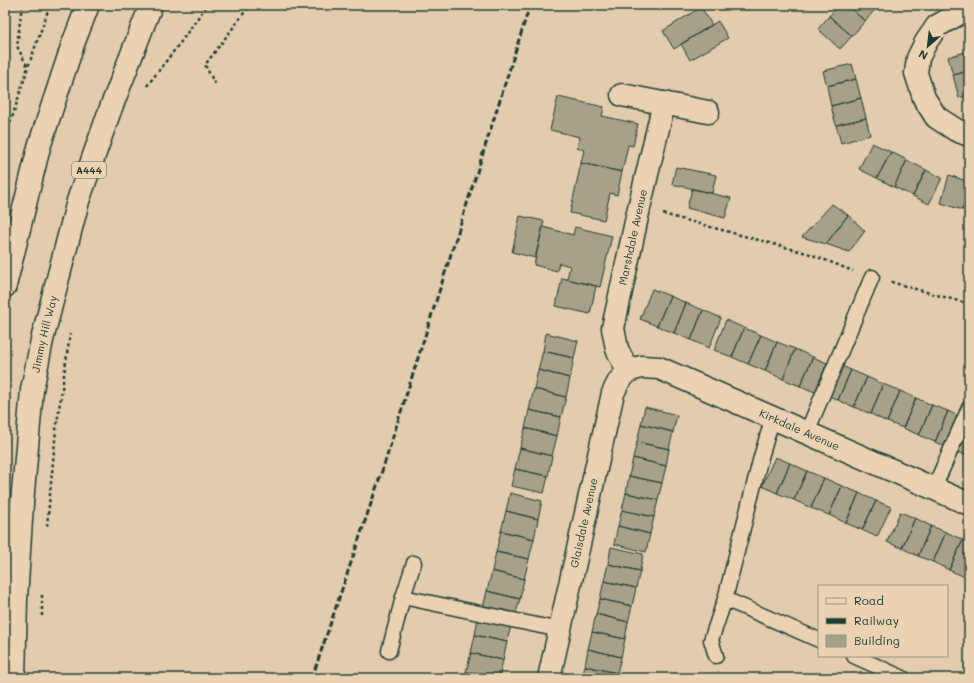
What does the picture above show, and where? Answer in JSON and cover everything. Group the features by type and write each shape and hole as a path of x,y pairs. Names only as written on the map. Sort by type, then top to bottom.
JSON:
{"main road":[{"path":"5,286 39,147 73,44 88,5"},
{"name":"Jimmy Hill Way","path":"14,678 16,599 22,503 32,390 42,340 78,200 109,113 151,5"},
{"path":"969,8 937,26 926,42 918,58 916,73 924,98 936,118 956,130 969,135"},
{"path":"622,94 708,112"},
{"name":"Marshdale Avenue","path":"628,371 617,349 613,328 664,103"},
{"name":"Kirkdale Avenue","path":"628,371 640,367 659,368 969,504"},
{"name":"Glaisdale Avenue","path":"549,678 613,393 618,381 628,371"}],"lane":[{"path":"807,432 872,277"},
{"path":"934,488 969,408"},
{"path":"716,656 711,640 725,599 761,457 773,417"},
{"path":"389,651 403,597 414,563"},
{"path":"403,597 560,630"},
{"path":"725,599 818,640"},
{"path":"856,657 904,678"}],"path":[{"path":"22,5 17,46 28,66"},
{"path":"5,140 28,66 50,5"},
{"path":"146,88 207,5"},
{"path":"215,84 205,65 250,5"},
{"path":"639,208 810,254 849,270 969,304"},
{"path":"46,528 56,430 71,328"},
{"path":"42,590 42,622"}],"building":[{"path":"839,5 846,5 865,21 852,36 829,16"},
{"path":"846,5 876,5 878,6 865,21"},
{"path":"701,7 712,25 674,49 663,31"},
{"path":"829,16 852,36 840,49 818,29"},
{"path":"718,21 728,38 690,60 681,44"},
{"path":"969,51 969,71 953,75 948,57"},
{"path":"852,64 856,79 827,86 823,71"},
{"path":"969,71 969,95 959,98 953,75"},
{"path":"856,79 861,98 831,106 827,86"},
{"path":"558,97 604,107 602,116 638,124 633,146 628,145 622,172 581,163 584,150 577,148 580,137 550,130"},
{"path":"861,98 866,118 836,125 831,106"},
{"path":"866,118 870,135 841,143 836,125"},
{"path":"872,143 891,152 877,178 859,169"},
{"path":"891,152 907,160 894,187 877,178"},
{"path":"907,160 926,170 913,196 894,187"},
{"path":"581,163 622,172 617,195 610,193 604,220 570,213"},
{"path":"676,167 716,175 712,193 672,184"},
{"path":"926,170 942,178 929,204 913,196"},
{"path":"949,175 969,182 969,189 962,210 941,203"},
{"path":"692,189 731,198 725,218 687,208"},
{"path":"969,189 969,212 962,210"},
{"path":"832,204 848,215 826,244 802,237"},
{"path":"848,215 865,231 849,252 826,244"},
{"path":"520,216 544,221 535,258 512,252"},
{"path":"543,227 573,235 575,227 612,236 600,287 567,279 570,266 559,263 557,271 534,265"},
{"path":"562,278 596,286 590,314 556,306"},
{"path":"652,289 670,296 657,326 640,319"},
{"path":"670,296 686,303 674,333 657,326"},
{"path":"686,303 703,310 691,340 674,333"},
{"path":"703,310 721,318 709,348 691,340"},
{"path":"726,320 744,328 732,357 714,350"},
{"path":"744,328 761,335 748,364 732,357"},
{"path":"546,333 578,341 574,358 543,351"},
{"path":"761,335 777,342 765,371 748,364"},
{"path":"777,342 795,349 783,379 765,371"},
{"path":"795,349 813,357 800,386 783,379"},
{"path":"543,351 574,358 570,378 538,370"},
{"path":"813,357 827,363 815,392 800,386"},
{"path":"837,364 851,370 838,400 825,394"},
{"path":"538,370 570,378 566,397 534,389"},
{"path":"851,370 867,377 854,407 838,400"},
{"path":"867,377 883,384 871,414 854,407"},
{"path":"883,384 900,391 887,422 871,414"},
{"path":"534,389 566,397 561,417 529,410"},
{"path":"900,391 916,398 903,428 887,422"},
{"path":"916,398 932,405 919,435 903,428"},
{"path":"932,405 948,411 935,442 919,435"},
{"path":"645,407 677,415 673,432 641,424"},
{"path":"529,410 561,417 557,436 525,428"},
{"path":"948,411 962,418 949,448 935,442"},
{"path":"969,422 969,457 956,451"},
{"path":"641,424 673,432 669,449 637,442"},
{"path":"525,428 557,436 552,456 520,448"},
{"path":"637,442 669,449 666,466 633,458"},
{"path":"520,448 552,456 548,476 515,469"},
{"path":"775,457 790,463 777,493 762,486"},
{"path":"633,458 666,466 662,483 629,476"},
{"path":"790,463 807,471 794,500 777,493"},
{"path":"515,469 548,476 544,493 511,486"},
{"path":"807,471 824,478 811,508 794,500"},
{"path":"629,476 662,483 658,500 626,493"},
{"path":"824,478 842,486 829,515 811,508"},
{"path":"842,486 859,493 846,523 829,515"},
{"path":"510,493 542,501 538,519 506,511"},
{"path":"626,493 658,500 654,517 622,510"},
{"path":"859,493 876,501 862,530 846,523"},
{"path":"876,501 891,507 877,537 862,530"},
{"path":"622,510 654,517 650,534 618,526"},
{"path":"506,511 538,519 534,539 501,531"},
{"path":"900,512 915,518 902,548 887,542"},
{"path":"915,518 931,526 918,556 902,548"},
{"path":"618,526 650,534 646,552 614,544"},
{"path":"931,526 946,532 933,562 918,556"},
{"path":"501,531 534,539 529,559 496,552"},
{"path":"946,532 963,540 949,570 933,562"},
{"path":"963,540 969,543 969,568 965,577 949,570"},
{"path":"611,547 643,554 640,571 608,564"},
{"path":"496,552 529,559 524,579 492,571"},
{"path":"608,564 640,571 636,588 604,581"},
{"path":"969,568 969,579 965,577"},
{"path":"492,571 524,579 520,599 487,591"},
{"path":"604,581 636,588 632,606 600,599"},
{"path":"487,591 520,599 515,616 483,608"},
{"path":"600,599 632,606 628,622 596,614"},
{"path":"596,614 628,622 625,639 592,632"},
{"path":"478,618 511,625 507,642 475,635"},
{"path":"592,632 625,639 621,657 588,649"},
{"path":"475,635 507,642 503,660 471,653"},
{"path":"588,649 621,657 617,673 585,666"},
{"path":"471,653 503,660 499,678 466,672"},
{"path":"585,666 617,673 616,678 582,678"},
{"path":"466,672 495,678 465,678"}],"railway":[{"path":"312,678 385,462 530,5"}]}
